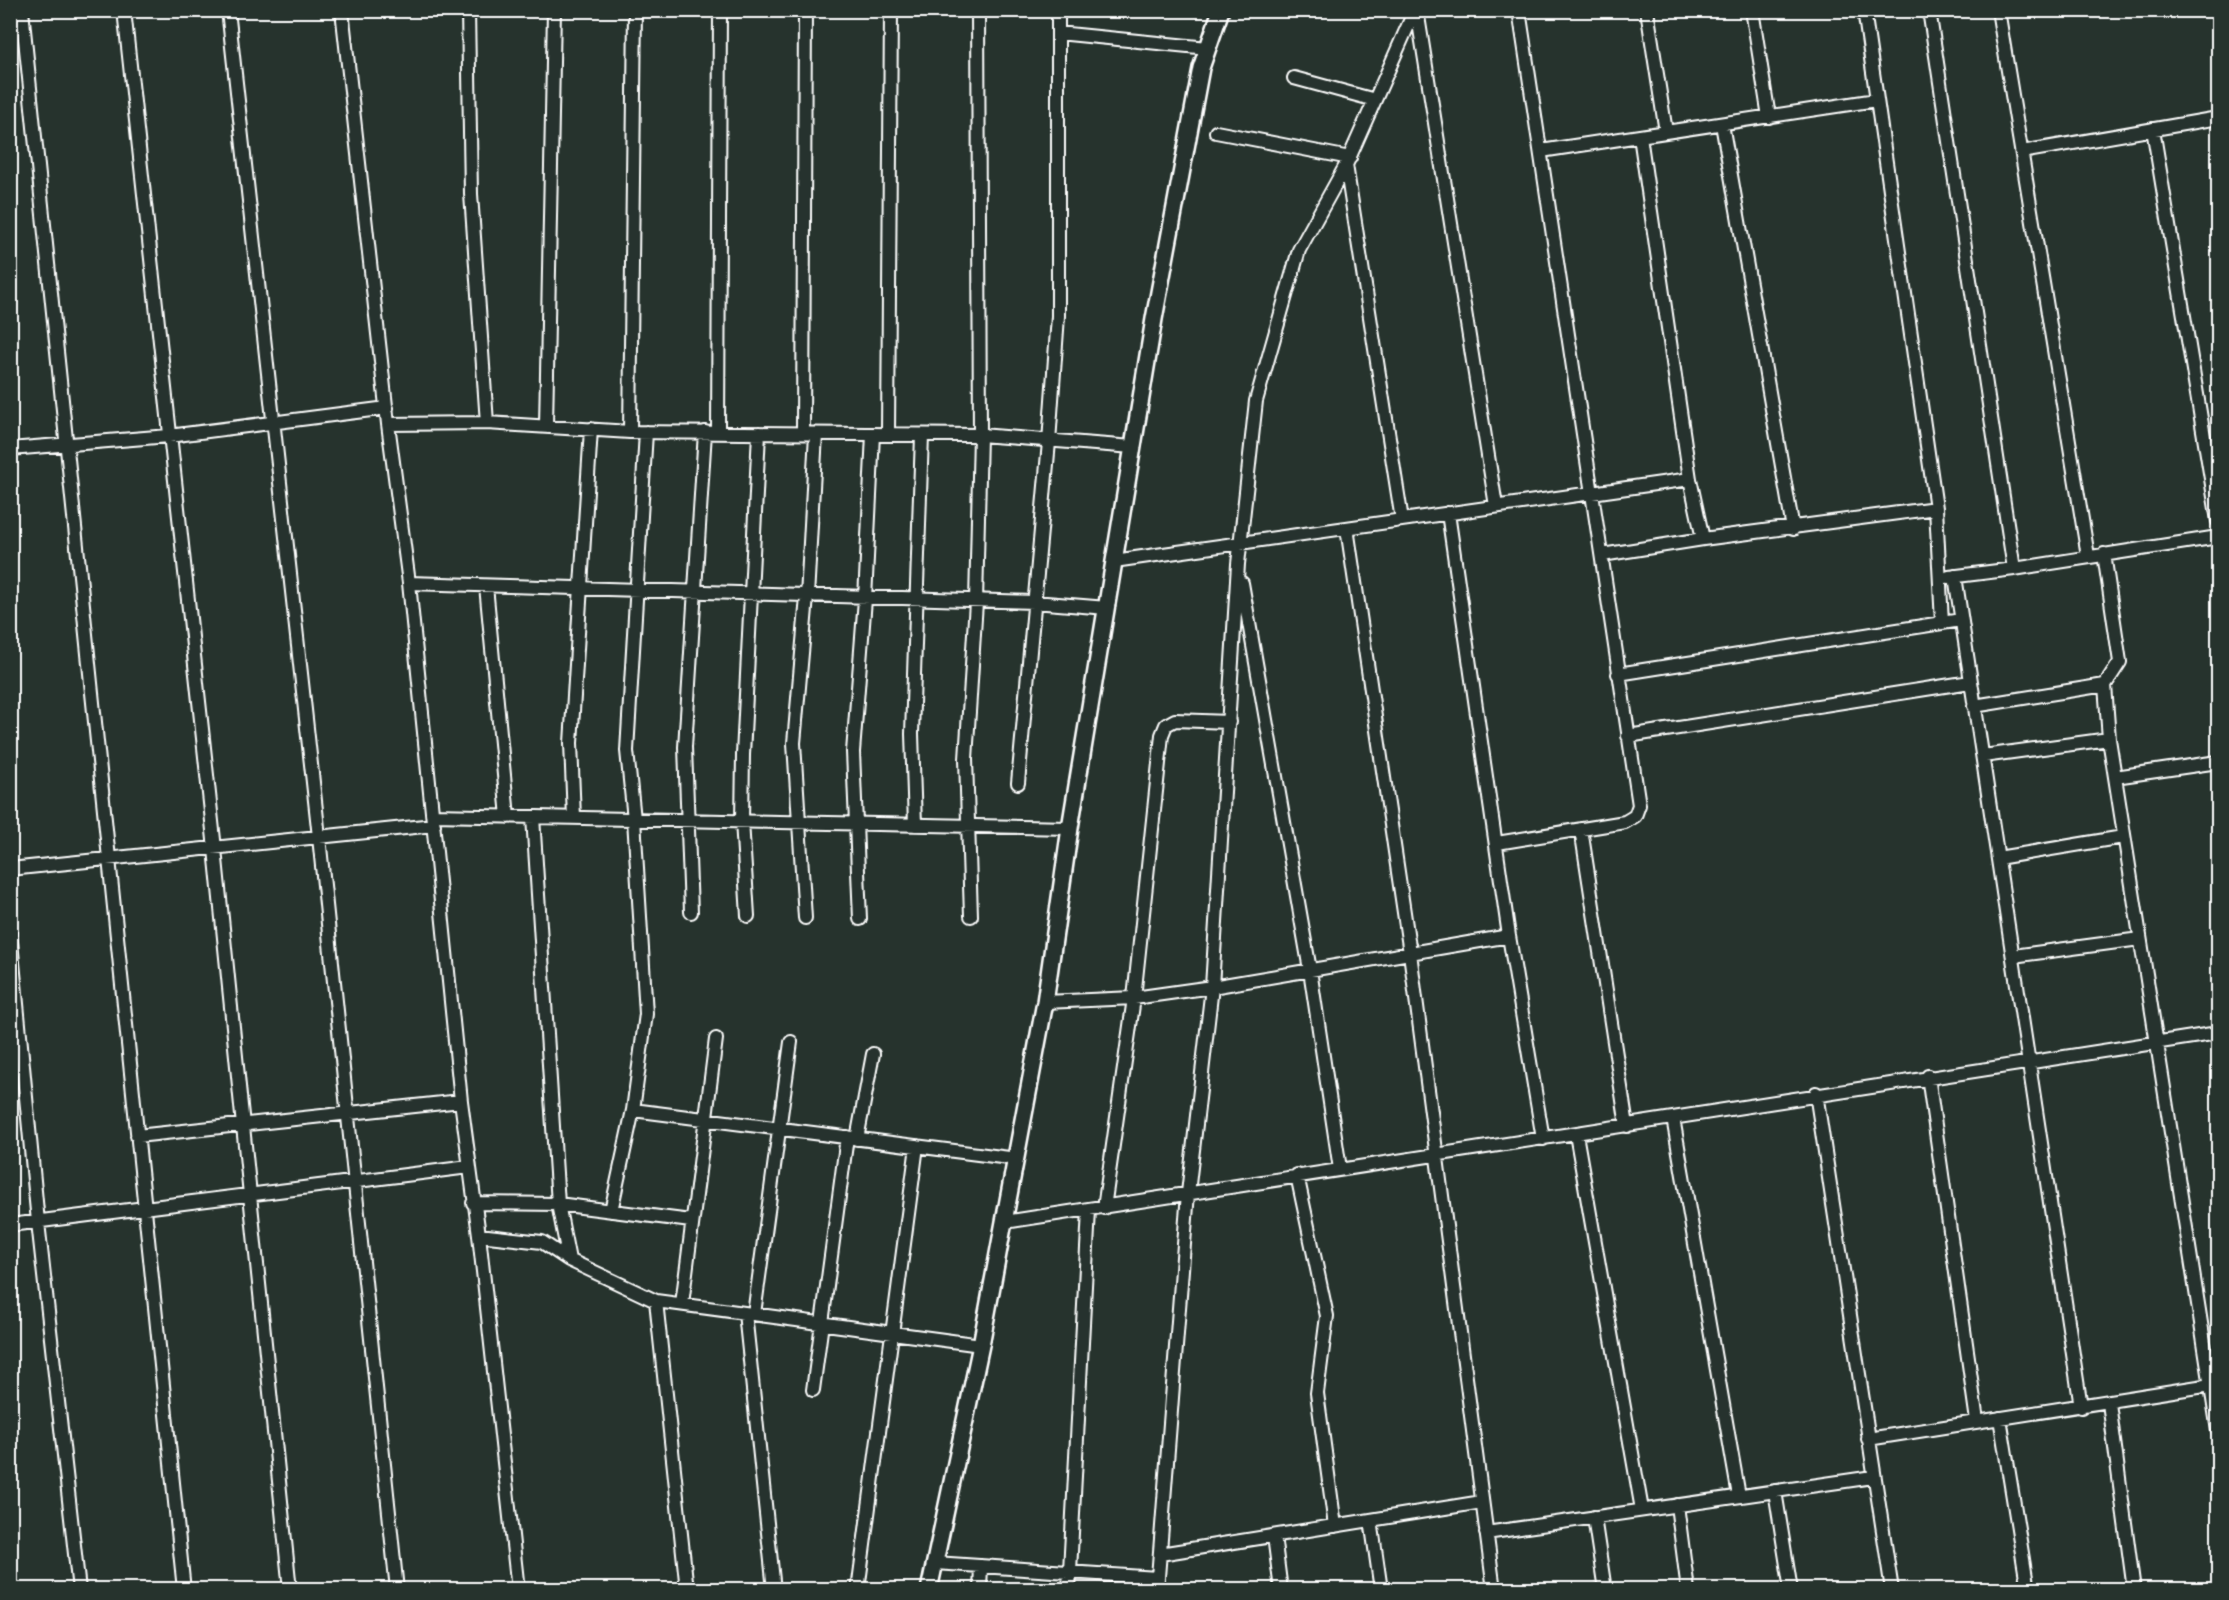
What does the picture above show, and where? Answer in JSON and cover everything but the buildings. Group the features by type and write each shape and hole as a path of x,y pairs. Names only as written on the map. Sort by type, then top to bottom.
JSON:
{"main road":[{"path":"929,1590 981,1345 1045,1002 1070,828 1114,561 1196,91 1221,10"}],"street":[{"path":"22,10 107,859 184,1590"},
{"path":"124,10 215,849 290,1590"},
{"path":"228,10 319,837 397,1590"},
{"path":"342,10 388,424 410,584 461,1101 479,1235 518,1590"},
{"path":"468,10 471,194 487,423"},
{"path":"546,426 551,285 554,10"},
{"path":"630,432 635,10"},
{"path":"691,912 685,747 694,593 711,433 720,10"},
{"path":"803,433 805,10"},
{"path":"888,434 891,10"},
{"path":"971,916 966,759 976,603 980,435 978,10"},
{"path":"1018,783 1050,442 1058,316 1058,10"},
{"path":"935,1563 1070,1572 1157,1584 1188,1193 1212,987 1240,543 1256,401 1299,250 1348,161 1416,10"},
{"path":"1416,10 1496,506"},
{"path":"1497,843 1625,822 1635,816 1639,805 1519,10"},
{"path":"1647,10 1666,132"},
{"path":"1752,10 1769,117"},
{"path":"1864,10 1936,508 1948,577 1961,620 1983,756 2081,1407"},
{"path":"1929,10 2014,569"},
{"path":"1998,10 2088,556"},
{"path":"1058,33 1208,48"},
{"path":"1294,78 1375,100"},
{"path":"1540,151 1876,100"},
{"path":"2022,152 2218,118"},
{"path":"1722,124 1793,529"},
{"path":"2153,129 2218,521"},
{"path":"1216,132 1348,161"},
{"path":"1640,136 1690,479 1703,539"},
{"path":"1348,161 1402,520"},
{"path":"10,449 169,436 274,420 387,408"},
{"path":"388,424 487,423 630,432 980,435 1133,447"},
{"path":"574,818 571,743 591,429"},
{"path":"611,1211 633,1110 646,1014 634,819 627,751 646,432"},
{"path":"748,915 742,822 750,595 759,433"},
{"path":"805,918 794,743 807,597 816,434"},
{"path":"860,919 858,824 853,752 865,599 873,434"},
{"path":"915,825 912,734 922,435"},
{"path":"1114,561 1690,479"},
{"path":"1602,555 1936,508"},
{"path":"1448,513 1509,936 1543,1139"},
{"path":"1347,528 1410,953 1494,1590"},
{"path":"1948,577 2218,537"},
{"path":"2104,554 2120,662 2105,685 2109,738 2218,1431"},
{"path":"1239,564 1310,970 1340,1169"},
{"path":"1942,623 1948,577"},
{"path":"410,584 976,603 1034,602 1107,608"},
{"path":"486,586 508,817"},
{"path":"1618,674 1961,620"},
{"path":"1628,736 1970,682"},
{"path":"1974,706 2105,685"},
{"path":"1104,1208 1134,998 1162,735 1166,725 1175,720 1229,722"},
{"path":"1983,756 2109,738"},
{"path":"2115,777 2218,762"},
{"path":"10,869 319,837 434,820 508,817 1070,828"},
{"path":"532,817 558,1204 569,1260"},
{"path":"1581,829 1627,1126"},
{"path":"1998,858 2123,837"},
{"path":"10,932 38,1222 79,1590"},
{"path":"1045,1002 1134,998 1212,987 1509,936"},
{"path":"2013,956 2140,939"},
{"path":"1005,1222 1104,1208 1297,1175 1627,1126 1928,1076 2218,1033"},
{"path":"682,1304 716,1039"},
{"path":"774,1590 750,1314 791,1042"},
{"path":"813,1389 821,1324 852,1138 873,1054"},
{"path":"1928,1076 1977,1421"},
{"path":"1816,1094 1892,1590"},
{"path":"137,1136 461,1101"},
{"path":"633,1110 1017,1159"},
{"path":"1673,1118 1739,1496"},
{"path":"1576,1134 1642,1510"},
{"path":"858,1590 917,1146"},
{"path":"10,1225 469,1167"},
{"path":"1297,1175 1327,1316 1317,1394 1335,1526"},
{"path":"473,1203 558,1204 691,1221"},
{"path":"1069,1590 1089,1210"},
{"path":"479,1235 542,1242 569,1260 656,1301 981,1345"},
{"path":"656,1301 687,1590"},
{"path":"1868,1439 2109,1403 2211,1384"},
{"path":"2109,1403 2134,1590"},
{"path":"2000,1418 2028,1590"},
{"path":"1486,1533 1874,1477"},
{"path":"1775,1491 1791,1590"},
{"path":"1160,1554 1482,1502"},
{"path":"1677,1505 1689,1590"},
{"path":"1594,1517 1605,1590"},
{"path":"1371,1520 1381,1590"},
{"path":"1274,1536 1281,1590"},
{"path":"980,1590 981,1566"}]}
